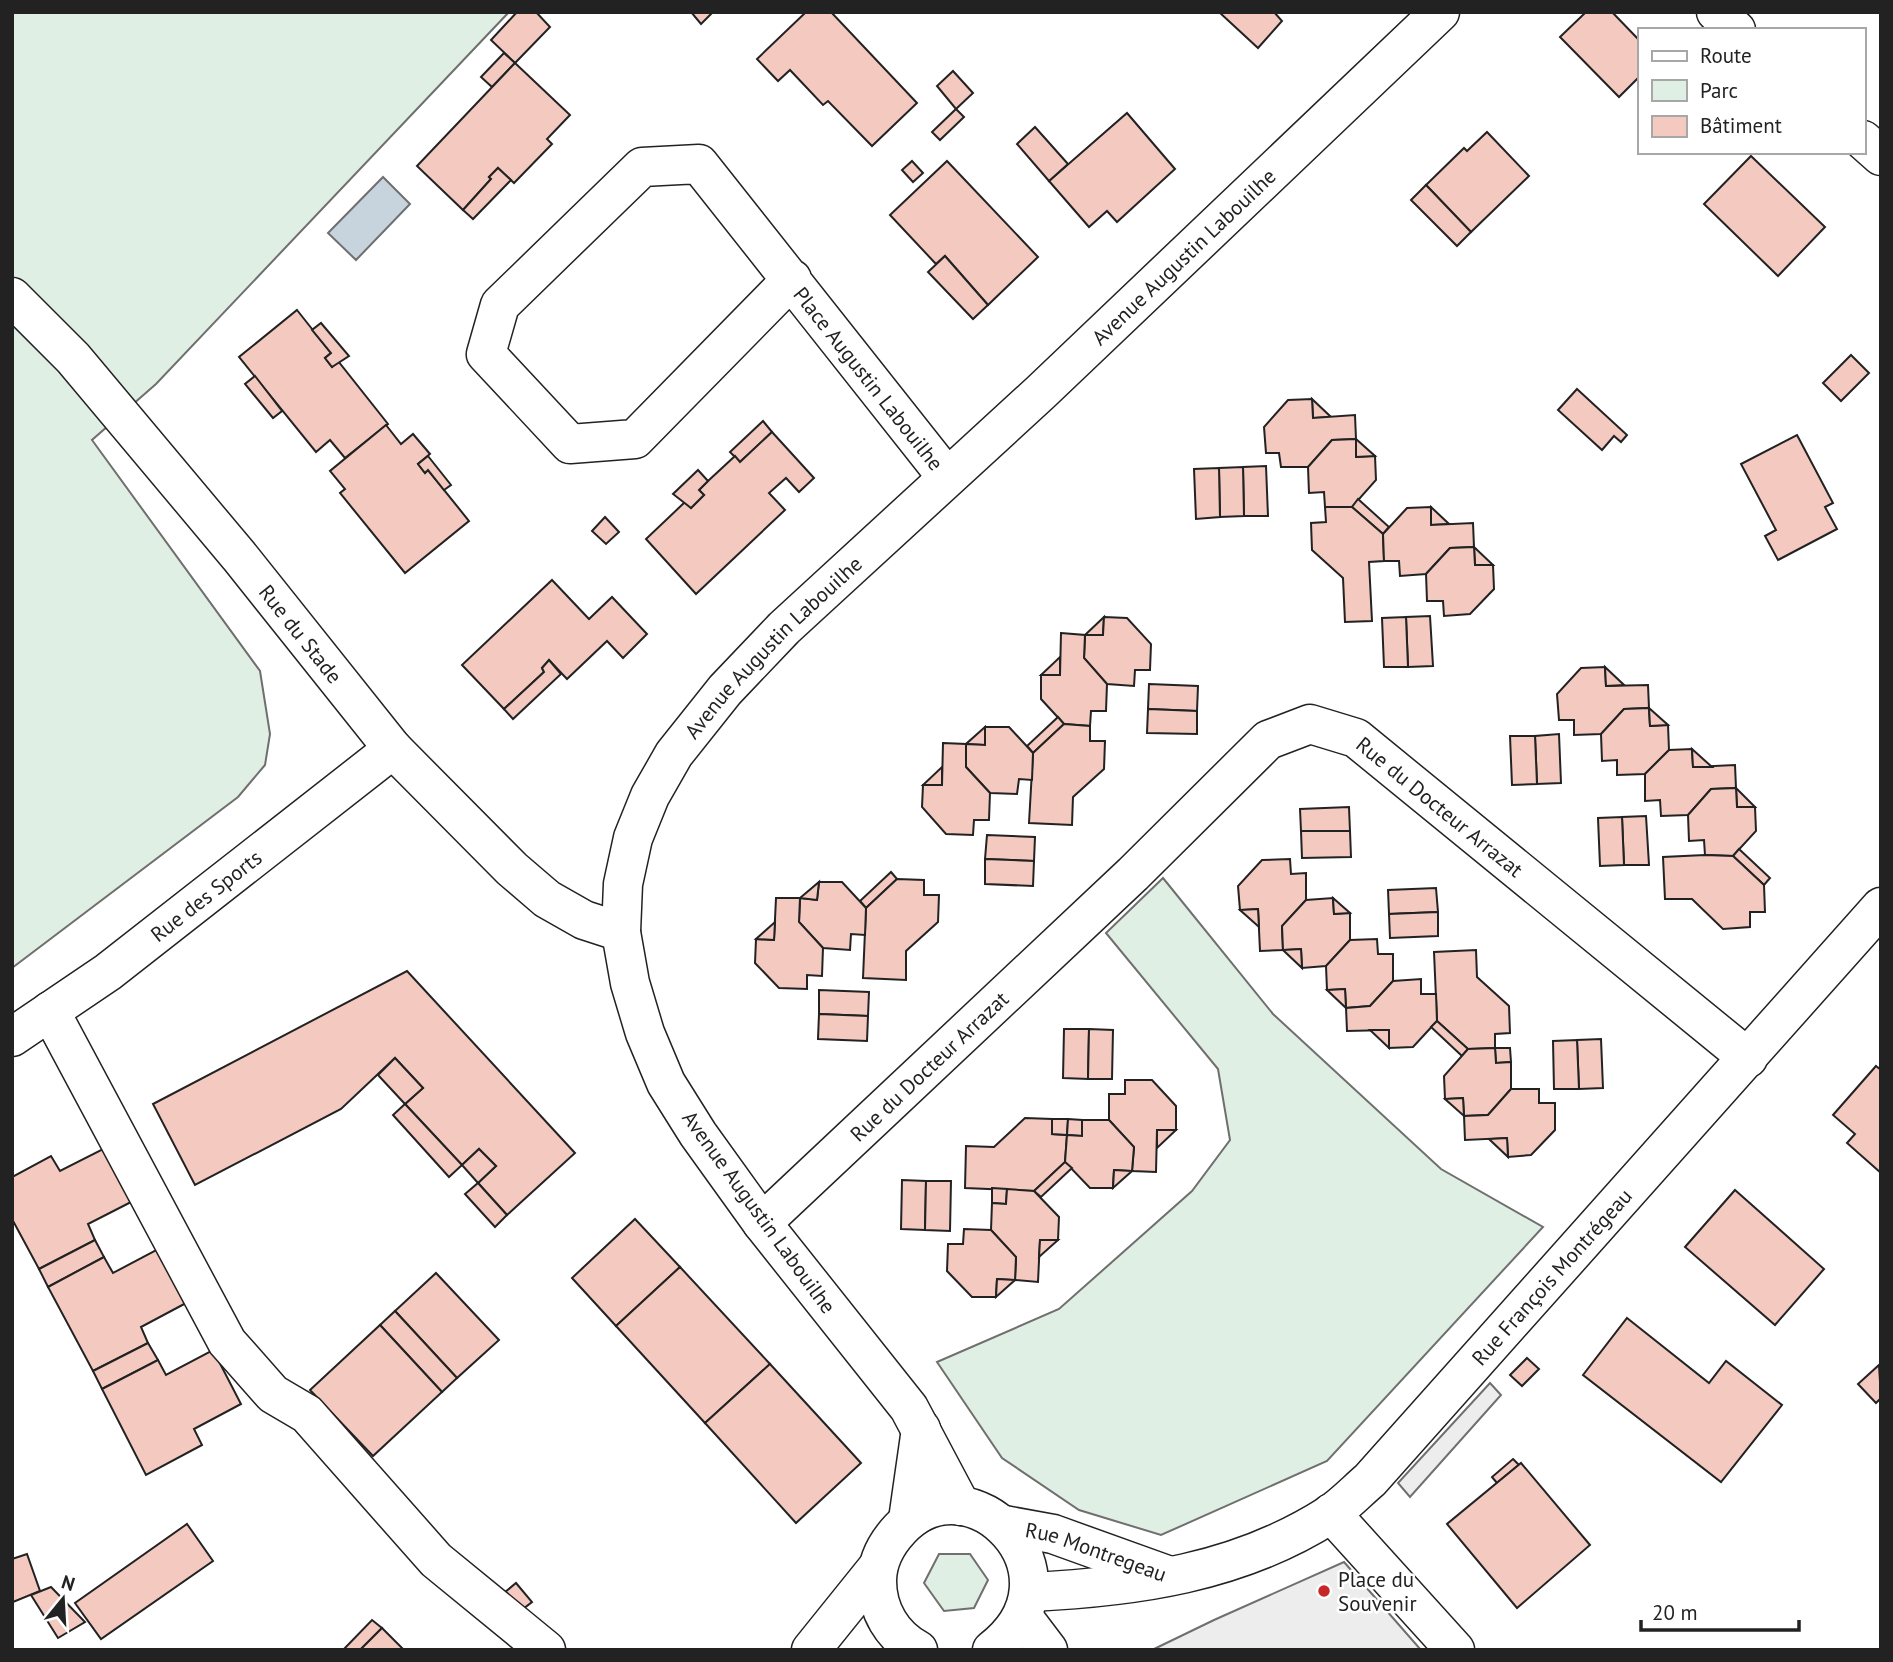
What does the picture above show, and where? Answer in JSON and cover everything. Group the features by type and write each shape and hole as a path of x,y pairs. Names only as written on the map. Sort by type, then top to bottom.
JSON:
{"street":[{"name":"Avenue Augustin Labouilhe","path":"961,1506 909,1408 762,1223 698,1134 666,1083 645,1033 630,983 621,932 623,884 633,838 650,796 674,754 725,690 784,628 946,476 1041,392 1440,12"},
{"path":"1716,12 1734,28"},
{"path":"1865,142 1881,156"},
{"name":"Place Augustin Labouilhe","path":"792,279 635,439 570,444 486,354 500,305 642,167 699,164 792,279 946,476"},
{"name":"Rue du Stade","path":"12,298 73,358 239,556 393,749 512,869 547,899 584,920 621,932"},
{"name":"Rue du Docteur Arrazat","path":"762,1223 1133,874 1268,740 1310,724 1356,738 1748,1058"},
{"name":"Rue des Sports","path":"12,1037 108,972 393,749"},
{"name":"Rue François Montrégeau","path":"1172,1577 1232,1563 1279,1544 1331,1513 1370,1480 1881,907"},
{"path":"50,1011 227,1342 273,1394 307,1415 436,1560 546,1650"},
{"path":"908,1520 921,1429"},
{"path":"811,1650 877,1569 888,1542 908,1520 933,1508 961,1506 984,1512 1004,1525 1019,1543 1029,1566 1026,1604 1009,1637 992,1650"},
{"path":"1331,1513 1455,1650"},
{"name":"Rue Montregeau","path":"1004,1525 1053,1534 1172,1577"},
{"path":"877,1569 877,1596 898,1647"},
{"name":"Rue Montregeau","path":"1026,1604 1172,1577"},
{"path":"1026,1604 1048,1650"}],"green space":[{"path":"12,12 509,12 156,384 92,440 260,671 270,734 265,765 238,797 12,968"},
{"path":"1163,878 1273,1014 1441,1169 1543,1227 1327,1461 1161,1535 1079,1510 1002,1458 937,1362 1059,1309 1192,1191 1230,1140 1218,1069 1106,933"},
{"path":"939,1554 970,1554 988,1580 974,1608 944,1611 924,1583"}],"shaded area":[{"path":"383,177 410,204 356,260 328,233"},
{"path":"1490,1383 1501,1395 1410,1497 1398,1483"},
{"name":"Place du Souvenir","path":"1344,1562 1421,1650 1152,1650 1214,1620"}],"building":[{"path":"517,12 536,12 550,27 515,63 491,40"},
{"path":"691,12 713,12 701,24"},
{"path":"806,12 831,12 917,103 872,146 828,101 823,105 790,70 778,81 757,59"},
{"path":"1219,12 1274,12 1282,21 1258,48"},
{"path":"1586,12 1612,12 1638,39 1638,78 1619,97 1560,37"},
{"path":"504,53 515,63 492,87 481,77"},
{"path":"515,63 570,115 547,139 552,144 514,183 498,168 463,210 417,166"},
{"path":"953,71 973,93 956,109 937,86"},
{"path":"956,109 964,117 940,140 932,132"},
{"path":"1127,113 1175,169 1117,222 1107,211 1089,227 1049,181"},
{"path":"1035,127 1068,164 1049,181 1017,144"},
{"path":"1487,132 1529,176 1471,232 1426,185 1464,148 1467,151"},
{"path":"1751,156 1825,227 1778,276 1704,204"},
{"path":"912,161 923,173 913,182 902,170"},
{"path":"947,161 1038,257 988,305 945,256 936,264 890,215"},
{"path":"498,168 511,180 473,219 463,210"},
{"path":"1426,185 1471,232 1457,246 1411,200"},
{"path":"945,256 988,305 973,319 928,272"},
{"path":"297,310 331,353 325,358 332,367 338,361 388,424 345,458 330,440 316,452 239,357"},
{"path":"321,323 349,356 332,367 325,358 331,353 312,330"},
{"path":"1851,355 1869,373 1841,401 1823,383"},
{"path":"255,376 282,411 273,418 245,384"},
{"path":"1577,389 1627,435 1621,442 1614,436 1602,450 1558,410"},
{"path":"1312,399 1331,417 1313,418"},
{"path":"1312,399 1313,418 1355,415 1356,439 1332,440 1308,467 1281,467 1279,453 1266,453 1264,427 1288,400"},
{"path":"763,421 772,432 740,462 730,452"},
{"path":"386,425 401,444 413,434 430,454 418,464 425,473 428,470 469,521 405,573 340,493 345,489 330,471"},
{"path":"772,432 814,478 799,492 786,478 769,493 785,510 696,594 646,539 685,502 691,508 704,495 699,490 735,456 740,462"},
{"path":"1797,435 1833,503 1825,507 1837,529 1778,560 1765,536 1776,530 1741,464"},
{"path":"1356,439 1356,457 1375,456 1376,480 1352,507 1325,507 1324,492 1309,493 1308,467 1332,440"},
{"path":"1356,439 1375,456 1356,457"},
{"path":"428,456 451,485 444,490 428,470 425,473 418,464"},
{"path":"1266,466 1268,516 1244,516 1243,467"},
{"path":"1243,467 1244,516 1220,517 1219,468"},
{"path":"1219,468 1220,517 1196,519 1194,469"},
{"path":"698,470 708,481 699,490 704,495 691,508 673,494"},
{"path":"1358,499 1389,527 1383,534 1352,507"},
{"path":"1325,507 1352,507 1383,534 1384,561 1369,562 1372,621 1345,622 1343,578 1312,550 1311,523 1326,522"},
{"path":"1431,507 1449,524 1431,525"},
{"path":"1431,507 1431,525 1473,523 1474,547 1450,548 1426,574 1400,576 1399,561 1384,561 1383,534 1407,508"},
{"path":"605,517 619,532 606,544 592,531"},
{"path":"1474,547 1493,565 1475,565"},
{"path":"1474,547 1475,565 1493,565 1494,589 1470,614 1444,616 1443,601 1427,601 1426,574 1450,548"},
{"path":"552,580 589,619 612,597 647,634 623,658 607,641 567,679 549,660 542,668 544,672 504,709 462,665"},
{"path":"1430,616 1433,666 1408,667 1406,617"},
{"path":"1104,617 1103,635 1085,635"},
{"path":"1104,617 1127,618 1151,644 1150,670 1135,670 1134,686 1107,684 1084,658 1085,635 1103,635"},
{"path":"1406,617 1408,667 1384,667 1382,618"},
{"path":"1061,633 1085,635 1084,658 1107,684 1106,711 1091,711 1090,726 1064,724 1041,699 1041,675 1060,675"},
{"path":"1060,657 1060,675 1041,675"},
{"path":"549,660 561,674 513,719 504,709 544,672 542,668"},
{"path":"1605,667 1606,686 1648,685 1649,708 1624,709 1601,734 1574,735 1574,720 1559,720 1557,694 1581,668"},
{"path":"1605,667 1624,685 1606,686"},
{"path":"1149,684 1198,686 1197,711 1148,709"},
{"path":"1649,708 1650,726 1668,725 1669,750 1645,774 1617,775 1617,760 1602,761 1601,734 1624,709"},
{"path":"1649,708 1668,725 1650,726"},
{"path":"1148,709 1197,711 1197,734 1147,733"},
{"path":"1058,717 1064,724 1033,753 1027,746"},
{"path":"1064,724 1090,726 1090,741 1105,741 1104,769 1073,797 1072,825 1029,823 1033,753"},
{"path":"985,727 985,745 966,744"},
{"path":"985,727 1009,727 1033,753 1032,780 1019,779 1017,794 990,793 966,767 966,744 985,745"},
{"path":"1559,734 1561,783 1537,784 1535,736"},
{"path":"1510,736 1535,736 1537,784 1512,785"},
{"path":"943,743 966,744 966,767 990,793 989,820 974,820 973,835 946,834 922,807 923,785 942,785"},
{"path":"1692,749 1693,767 1735,765 1736,788 1711,789 1688,815 1661,816 1660,800 1645,801 1645,774 1669,750"},
{"path":"1692,749 1712,767 1693,767"},
{"path":"942,767 942,785 923,785"},
{"path":"1736,788 1755,807 1737,807"},
{"path":"1736,788 1737,807 1755,807 1756,831 1733,856 1705,855 1704,840 1689,841 1688,815 1711,789"},
{"path":"1349,807 1350,831 1301,831 1300,809"},
{"path":"1646,816 1649,865 1624,865 1622,817"},
{"path":"1622,817 1624,865 1600,866 1598,818"},
{"path":"1301,831 1350,831 1351,857 1302,858"},
{"path":"987,835 1035,837 1034,861 985,859"},
{"path":"1739,849 1770,878 1764,885 1733,856"},
{"path":"1733,856 1764,885 1765,912 1750,912 1750,927 1723,929 1692,899 1665,899 1663,857"},
{"path":"985,859 1034,861 1033,886 985,884"},
{"path":"1290,859 1291,874 1306,873 1306,900 1282,926 1283,950 1260,951 1258,909 1240,910 1238,886 1262,860"},
{"path":"891,872 897,879 866,908 860,901"},
{"path":"897,879 924,880 924,895 939,895 938,922 906,951 906,980 863,978 866,908"},
{"path":"819,882 842,882 866,908 865,935 851,934 850,950 823,948 799,922 800,898 817,900"},
{"path":"819,882 817,900 800,898"},
{"path":"1436,888 1438,912 1389,914 1388,890"},
{"path":"776,898 800,898 799,922 823,948 822,976 807,975 807,989 779,988 755,963 756,939 774,940"},
{"path":"1333,898 1334,914 1350,913 1350,940 1326,966 1302,968 1301,949 1283,950 1282,926 1306,900"},
{"path":"1333,898 1350,913 1334,914"},
{"path":"1258,909 1259,927 1240,910"},
{"path":"1438,912 1438,936 1390,938 1389,914"},
{"path":"775,922 774,940 756,939"},
{"path":"1377,939 1378,954 1393,954 1393,981 1370,1006 1346,1008 1345,989 1327,990 1326,966 1350,940"},
{"path":"1301,949 1302,968 1283,950"},
{"path":"1476,950 1477,977 1509,1006 1510,1033 1495,1034 1495,1048 1468,1049 1437,1021 1434,952"},
{"path":"407,971 575,1153 507,1215 478,1183 496,1166 479,1149 462,1165 405,1104 423,1088 395,1058 341,1109 195,1185 153,1104"},
{"path":"1421,979 1421,994 1436,994 1437,1021 1413,1047 1389,1048 1389,1030 1347,1031 1346,1008 1370,1006 1393,981"},
{"path":"1345,989 1346,1008 1327,990"},
{"path":"819,990 869,992 868,1016 819,1014"},
{"path":"819,1014 868,1016 867,1041 818,1039"},
{"path":"1437,1021 1468,1049 1462,1056 1431,1027"},
{"path":"1064,1029 1089,1029 1088,1079 1063,1078"},
{"path":"1089,1029 1113,1030 1112,1079 1088,1079"},
{"path":"1370,1030 1389,1030 1389,1048"},
{"path":"1601,1039 1603,1088 1579,1089 1577,1040"},
{"path":"1577,1040 1579,1089 1554,1089 1553,1041"},
{"path":"1495,1048 1510,1048 1511,1062 1496,1063"},
{"path":"1495,1048 1496,1063 1511,1062 1511,1089 1488,1115 1464,1116 1463,1098 1445,1099 1444,1076 1468,1049"},
{"path":"395,1058 423,1088 405,1104 378,1075"},
{"path":"1876,1066 1881,1070 1881,1173 1847,1143 1855,1134 1833,1115"},
{"path":"1125,1080 1152,1080 1176,1106 1176,1130 1157,1130 1156,1172 1132,1171 1134,1147 1109,1120 1109,1094 1125,1094"},
{"path":"1511,1089 1539,1089 1539,1103 1555,1103 1555,1130 1531,1155 1508,1157 1507,1138 1465,1140 1464,1116 1488,1115"},
{"path":"1463,1098 1464,1116 1445,1099"},
{"path":"405,1104 462,1165 449,1177 393,1115"},
{"path":"1025,1118 1052,1119 1052,1134 1067,1135 1065,1162 1034,1191 965,1188 966,1146 994,1147"},
{"path":"1052,1119 1068,1119 1067,1135 1052,1134"},
{"path":"1068,1119 1082,1120 1082,1136 1067,1135"},
{"path":"1082,1120 1109,1120 1134,1147 1132,1171 1114,1170 1113,1188 1090,1188 1065,1162 1067,1135 1082,1136"},
{"path":"1157,1130 1176,1130 1157,1148"},
{"path":"1507,1138 1508,1157 1489,1139"},
{"path":"107,1147 135,1200 88,1224 95,1240 39,1269 12,1219 12,1177 51,1156 60,1171"},
{"path":"479,1149 496,1166 478,1183 462,1165"},
{"path":"1065,1162 1072,1168 1041,1197 1034,1191"},
{"path":"1114,1170 1132,1171 1113,1188"},
{"path":"902,1180 926,1181 925,1230 901,1229"},
{"path":"926,1181 951,1181 950,1231 925,1230"},
{"path":"478,1183 507,1215 495,1227 465,1194"},
{"path":"992,1188 1007,1189 1006,1204 992,1203"},
{"path":"1007,1189 1034,1191 1059,1217 1058,1240 1040,1240 1038,1282 1015,1280 1016,1257 991,1230 992,1203 1006,1204"},
{"path":"1735,1190 1824,1269 1775,1325 1685,1247"},
{"path":"635,1219 680,1267 616,1326 572,1278"},
{"path":"964,1229 991,1230 1016,1257 1015,1280 997,1279 996,1297 972,1297 947,1271 948,1244 963,1244"},
{"path":"95,1240 104,1257 48,1287 39,1269"},
{"path":"1040,1240 1058,1240 1039,1257"},
{"path":"160,1248 188,1302 141,1327 148,1343 93,1371 48,1287 104,1257 113,1273"},
{"path":"680,1267 770,1364 705,1423 616,1326"},
{"path":"436,1273 499,1340 457,1378 395,1311"},
{"path":"997,1279 1015,1280 996,1297"},
{"path":"395,1311 457,1378 442,1392 380,1325"},
{"path":"1627,1318 1709,1383 1726,1361 1782,1405 1721,1482 1583,1375"},
{"path":"380,1325 442,1392 373,1456 310,1390"},
{"path":"148,1343 158,1360 102,1389 93,1371"},
{"path":"213,1350 241,1404 194,1429 202,1445 146,1475 102,1389 158,1360 166,1375"},
{"path":"1527,1358 1539,1369 1522,1386 1510,1375"},
{"path":"770,1364 861,1463 796,1523 705,1423"},
{"path":"1879,1365 1881,1398 1876,1403 1858,1384"},
{"path":"1513,1459 1519,1465 1497,1483 1492,1477"},
{"path":"1521,1463 1590,1545 1517,1608 1447,1524"},
{"path":"187,1524 213,1561 101,1639 75,1603"},
{"path":"27,1554 40,1591 13,1602 12,1559"},
{"path":"516,1583 532,1602 519,1612 504,1593"},
{"path":"51,1587 85,1622 58,1638 31,1595"},
{"path":"372,1620 382,1628 360,1650 343,1650"},
{"path":"382,1628 404,1650 360,1650"}],"place":[{"name":"Place du Souvenir","path":"1324,1591"}]}
